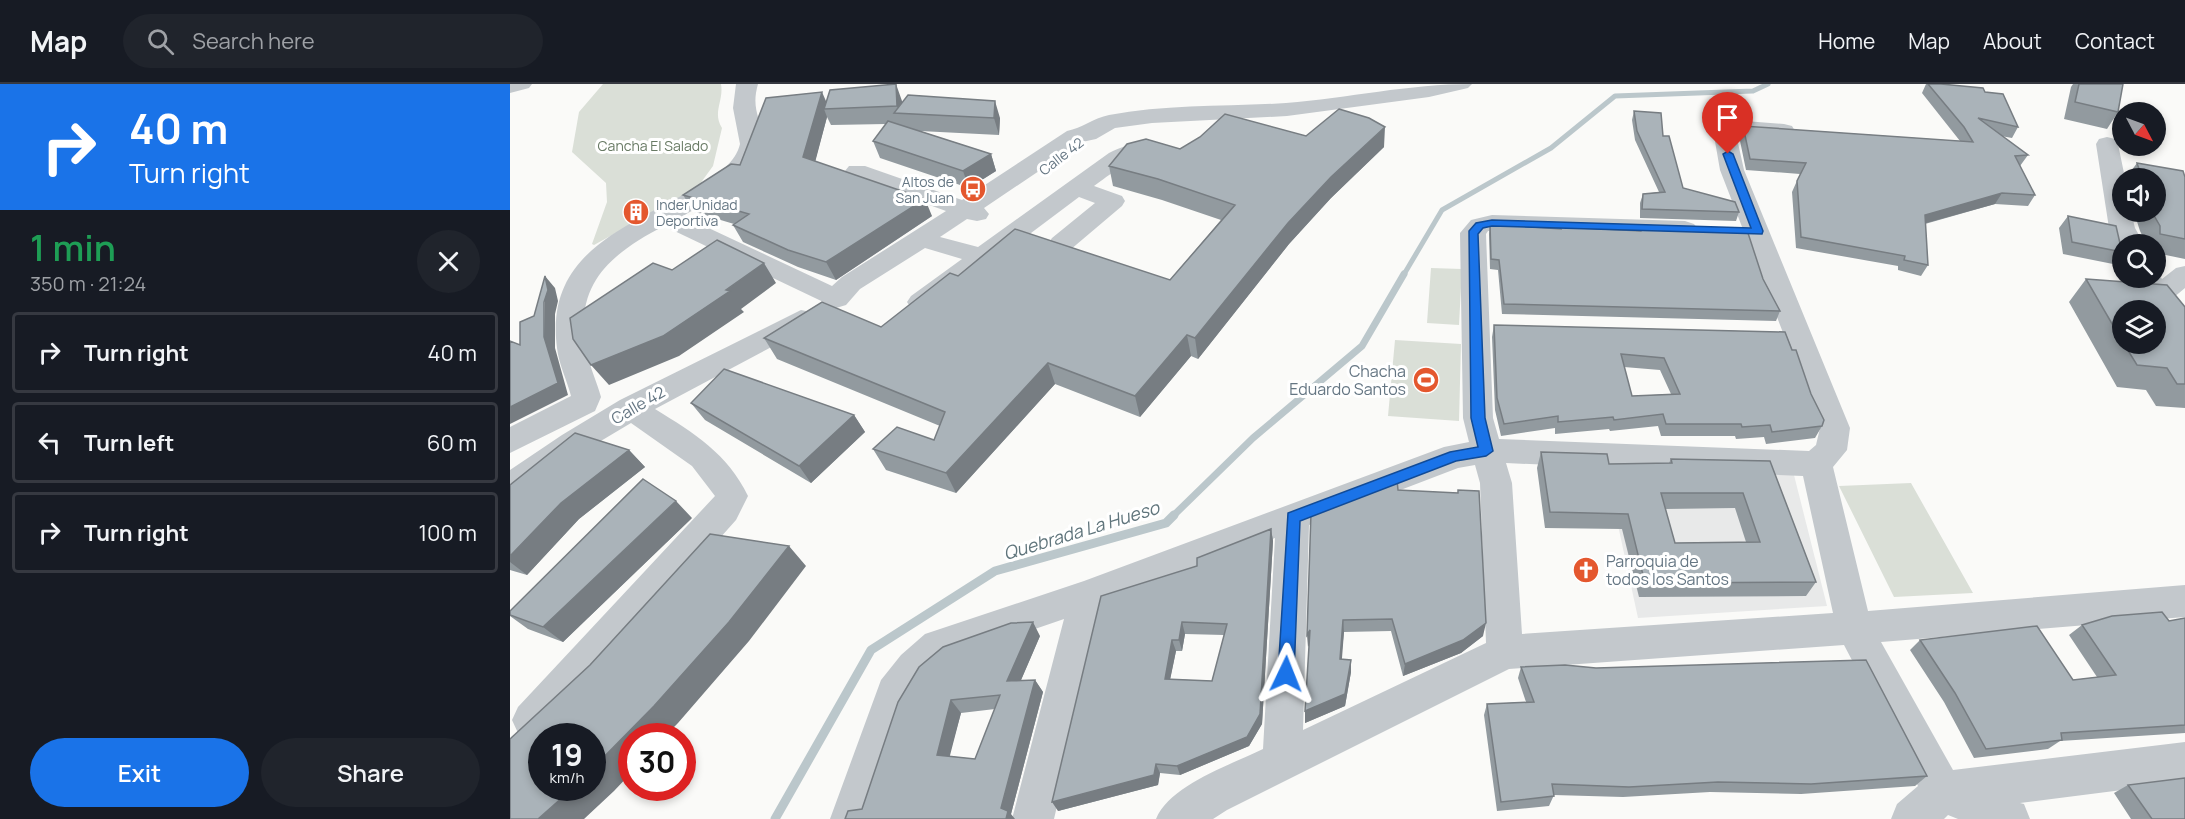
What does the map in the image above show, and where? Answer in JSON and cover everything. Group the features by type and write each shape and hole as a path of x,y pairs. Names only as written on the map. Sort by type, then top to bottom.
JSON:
{"street":[{"path":"510,87 522,84"},
{"path":"510,441 584,403 586,398 571,346 575,293 586,271 610,244 665,218 725,179 744,162 752,141 749,122 732,105 736,84"},
{"path":"745,116 744,103 747,84"},
{"name":"Calle 42","path":"836,299 851,283 1065,156 1084,142 1088,134 1109,122 1152,116 1287,109 1429,91 1461,84"},
{"path":"851,819 895,693 914,667 938,646 1088,595 1455,456 1486,451 1816,464 1831,450 1835,428 1735,231 1732,170 1724,130 1732,127 1800,132"},
{"path":"2106,144 2122,228 2125,234"},
{"path":"909,311 1075,188 1131,151 1148,148 1170,149"},
{"path":"857,171 971,212"},
{"path":"1061,244 1113,201 1075,188"},
{"name":"Calle 42","path":"510,487 558,453 632,408 881,277 935,244 971,212"},
{"path":"665,218 836,299"},
{"path":"1505,652 1496,483 1478,418 1488,325 1473,234 1480,225 1492,223 1735,231"},
{"path":"935,244 981,256"},
{"path":"2166,282 2185,274"},
{"path":"2154,288 2185,334"},
{"path":"532,720 724,511 732,495 728,484 715,467 632,408"},
{"path":"1816,464 1854,628 1943,792 2009,819"},
{"path":"1282,762 1293,518"},
{"path":"1033,819 1088,595"},
{"path":"1177,819 1212,795 1505,652 1854,628 2185,601"},
{"path":"1912,819 1943,792 2185,762"}],"shaded area":[{"path":"1605,465 1794,475 1827,606 1638,618"}],"green space":[{"name":"Cancha El Salado","path":"603,84 721,84 718,117 722,128 713,166 697,188 594,245 592,244 607,202 606,183 572,152 579,112"},
{"path":"1431,268 1462,269 1459,325 1427,323"},
{"name":"Chacha Eduardo Santos","path":"1395,340 1461,344 1459,421 1388,416"},
{"path":"1911,483 1973,593 1894,597 1839,486"}],"building":[{"path":"896,84 897,106 824,109 830,90"},
{"path":"1928,84 1983,88 1985,92 2003,94 2018,127 1978,118 2028,155 2015,156 2035,195 2002,193 1925,215 1928,265 1904,260 1905,256 1801,237 1797,181 1806,163 1750,159 1743,126 1973,142 1964,127"},
{"path":"2079,84 2123,84 2120,102 2112,102 2112,111 2075,102"},
{"path":"822,92 803,157 925,199 826,262 788,250 733,225 749,214 683,195 731,164 740,165 766,98"},
{"path":"908,95 995,101 994,118 894,113"},
{"path":"1339,109 1369,118 1385,127 1331,177 1288,223 1195,338 1187,335 1135,396 1048,363 946,473 873,449 897,427 934,440 945,412 764,338 822,302 881,327 950,273 958,276 1015,229 1170,280 1235,205 1158,179 1109,166 1127,144 1146,139 1180,149 1200,137 1225,114 1306,136"},
{"path":"1634,111 1661,113 1663,136 1669,136 1683,188 1735,202 1739,212 1642,209 1643,194 1665,192 1637,131"},
{"path":"888,121 991,154 963,171 873,141"},
{"path":"2137,163 2166,168 2139,168"},
{"path":"2166,168 2183,171 2185,177 2185,239 2160,234 2158,222 2166,222"},
{"path":"2068,216 2116,226 2118,234 2112,234 2112,250 2072,242"},
{"path":"1490,224 1641,231 1642,227 1747,230 1763,279 1780,311 1504,304 1499,260 1491,259"},
{"path":"717,240 764,263 726,290 730,291 663,336 591,365 573,339 570,318 653,263 672,270"},
{"path":"545,276 548,290 544,302 544,337 558,383 510,407 510,341 520,345 520,322 534,316"},
{"path":"2086,279 2112,281 2112,288 2166,288 2167,285 2185,307 2185,384 2177,384 2167,368 2137,365 2130,354 2166,354 2166,300 2112,300 2112,324"},
{"path":"1494,325 1785,332 1792,350 1796,350 1811,394 1824,420 1822,426 1772,432 1770,425 1742,427 1741,424 1666,424 1663,414 1614,420 1613,417 1558,422 1558,416 1504,424 1497,398","holes":["1621,354 1664,358 1680,394 1632,396"]},
{"path":"724,369 854,415 799,466 691,403"},
{"path":"575,433 629,450 561,503 510,556 510,485"},
{"path":"1541,452 1607,454 1609,464 1672,463 1671,459 1770,461 1816,582 1645,583 1628,514 1550,512","holes":["1661,493 1743,493 1760,542 1675,543"]},
{"path":"643,479 676,501 543,627 510,615 510,611"},
{"path":"1397,480 1398,490 1458,493 1458,490 1479,491 1486,623 1463,640 1405,664 1392,619 1343,620 1340,659 1351,660 1345,694 1305,711 1310,630 1307,635 1311,513"},
{"path":"1271,529 1260,714 1247,737 1177,766 1156,764 1154,775 1052,802 1101,596 1197,566 1197,558","holes":["1182,622 1227,624 1212,681 1165,679 1172,640 1179,640"]},
{"path":"710,534 789,546 729,622 654,706 637,723 618,723 618,743 606,755 606,723 528,723 528,801 558,801 538,819 510,819 510,739 590,665"},
{"path":"2162,612 2169,621 2185,618 2185,725 2061,733 2062,740 1986,749 1955,693 1920,640 2037,626 2073,680 2116,675 2082,625 2112,616"},
{"path":"1033,622 1007,681 1035,680 1001,808 1008,811 1006,819 845,819 848,811 862,809 898,702 919,667 943,647 1011,623","holes":["1000,695 975,759 937,755 951,700"]},
{"path":"1866,660 1927,776 1811,784 1718,782 1629,787 1552,784 1554,796 1501,802 1487,704 1534,702 1521,667 1565,665 1596,668"},
{"path":"2185,778 2185,819 2152,819 2128,785"}],"waterway":[{"name":"Quebrada La Hueso","path":"1403,276 1442,210 1551,148 1615,96 1753,91 1768,84"},
{"name":"Quebrada La Hueso","path":"1173,516 1253,438 1362,346 1404,274"},
{"name":"Quebrada La Hueso","path":"775,819 871,650 995,571 1166,523 1173,516"}],"place":[{"name":"Altos de San Juan","path":"973,189"},
{"name":"Inder Unidad Deportiva","path":"636,212"},
{"name":"Chacha Eduardo Santos","path":"1426,380"},
{"name":"Parroquia de todos los Santos","path":"1586,570"}],"route":[{"path":"1286,674 1293,518 1455,456 1486,451 1478,418 1473,234 1480,225 1492,223 1758,231 1732,170 1728,154"}]}
